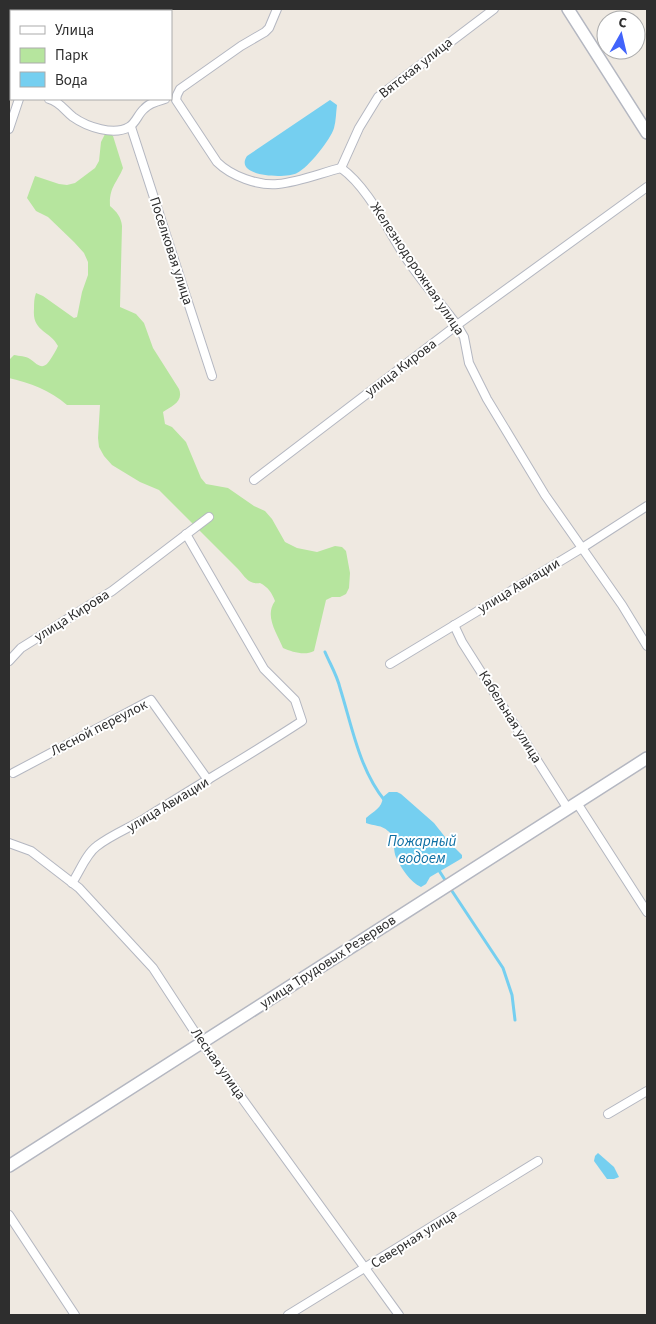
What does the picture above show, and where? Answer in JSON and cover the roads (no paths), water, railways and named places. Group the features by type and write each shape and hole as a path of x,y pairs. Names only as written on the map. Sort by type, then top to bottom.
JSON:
{"main road":[{"path":"568,9 647,133"},
{"name":"улица Трудовых Резервов","path":"9,1166 647,758"}],"street":[{"path":"277,9 269,28 265,32 180,89 174,96 217,162 222,167 243,178 277,184 341,168"},
{"name":"Вятская улица","path":"341,168 359,128 378,98 494,9"},
{"path":"9,129 19,100"},
{"path":"55,100 74,118 97,128 114,130 123,130 131,126 144,109 162,100"},
{"name":"Поселковая улица","path":"131,126 212,376"},
{"name":"Железнодорожная улица","path":"341,168 347,172 367,196 408,262 457,325 464,336 469,363 477,382 546,495 622,605 647,646"},
{"name":"улица Кирова","path":"254,480 457,325 647,187"},
{"name":"улица Авиации","path":"390,664 582,548 647,506"},
{"name":"улица Кирова","path":"9,660 21,648 112,591 209,517"},
{"name":"улица Авиации","path":"72,883 92,851 98,845 131,828 302,721 295,700 264,669 186,534"},
{"name":"Кабельная улица","path":"454,625 462,642 647,912"},
{"name":"Лесной переулок","path":"12,772 151,700 208,780"},
{"name":"Лесная улица","path":"9,843 31,851 79,888 153,968 202,1043 399,1315"},
{"path":"608,1114 647,1091"},
{"name":"Северная улица","path":"288,1315 538,1161"},
{"path":"9,1215 75,1315"}],"water":[{"path":"330,100 337,105 332,133 318,153 302,170 291,175 273,176 263,175 247,168 245,163 247,156"},
{"name":"Пожарный водоем","path":"389,792 401,794 434,823 462,855 462,858 430,877 426,884 421,887 400,866 391,834 386,829 366,823 366,818 379,807 383,797"},
{"path":"598,1153 614,1167 619,1177 607,1179 594,1161"}],"waterway":[{"path":"325,652 339,683 362,761 376,789 385,801"},
{"path":"438,869 447,883"},
{"path":"450,888 503,968 512,995 515,1020"}]}
